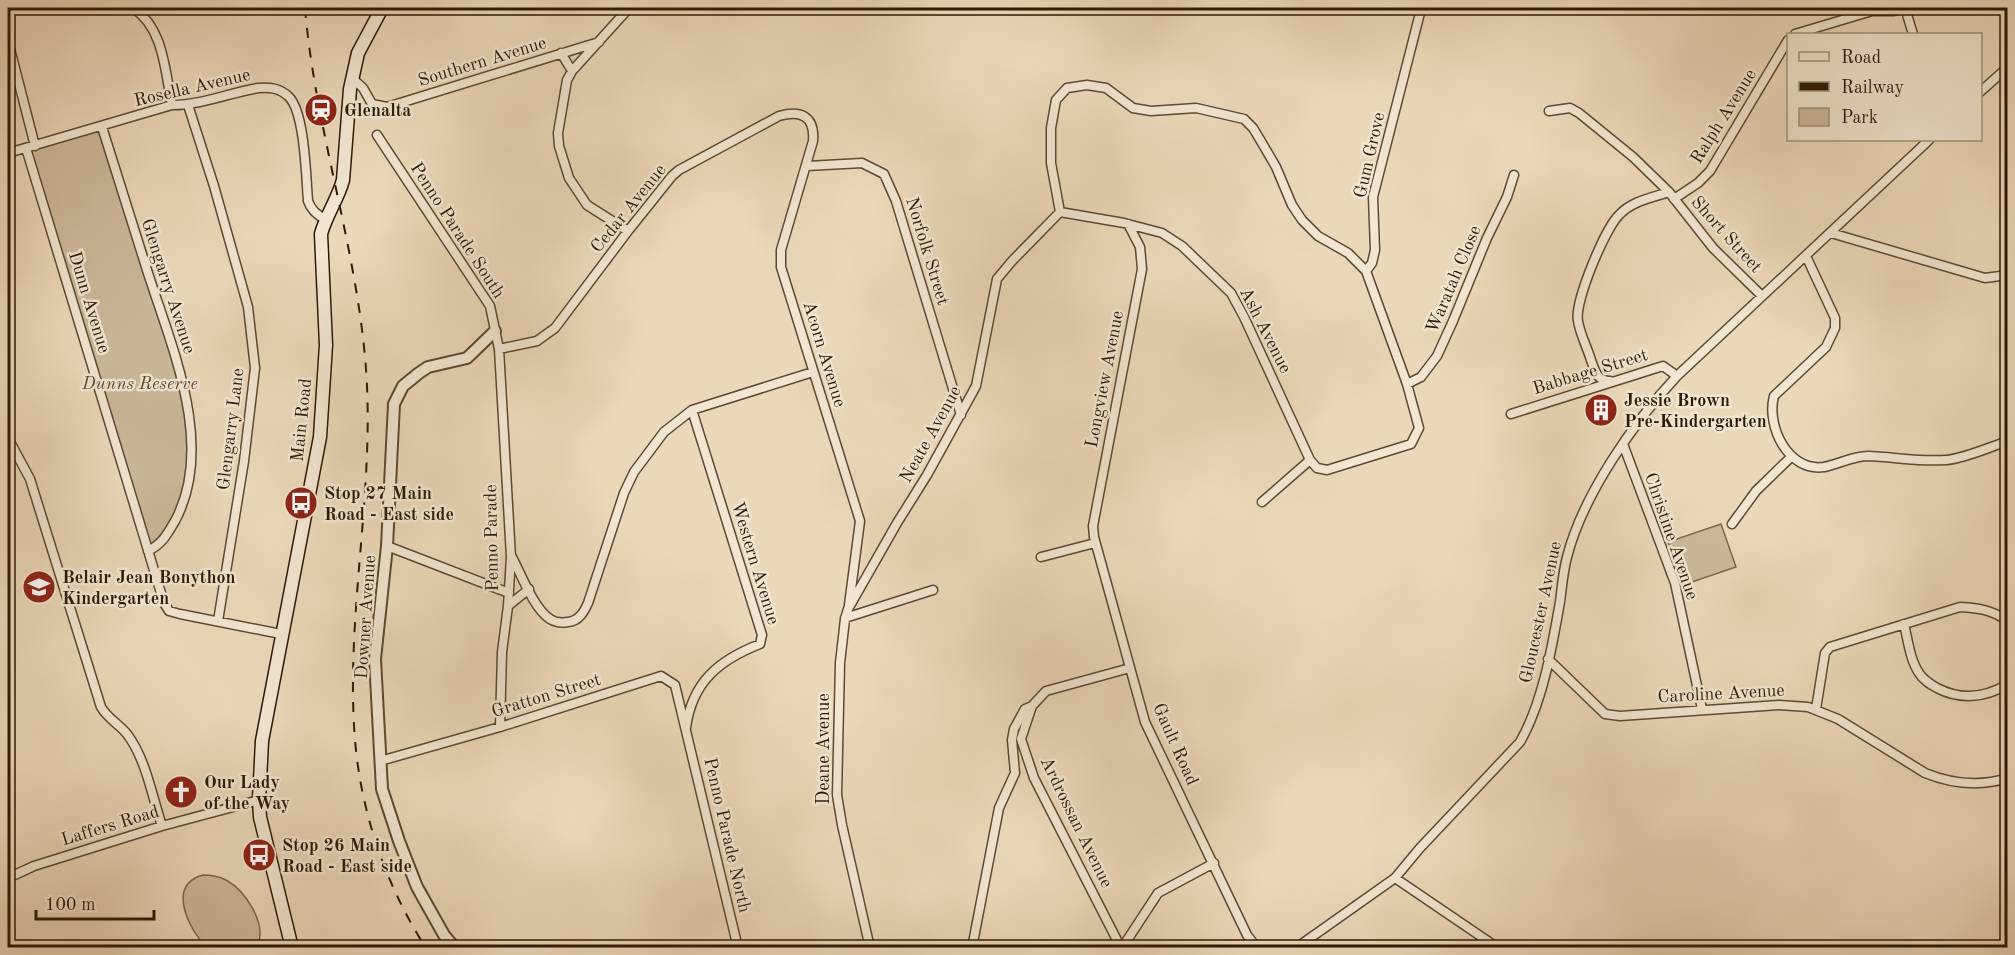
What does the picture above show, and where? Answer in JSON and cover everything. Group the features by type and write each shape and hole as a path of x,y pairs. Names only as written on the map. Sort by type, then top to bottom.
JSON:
{"main road":[{"name":"Main Road","path":"292,948 260,817 262,741 320,437 326,345 321,234 325,219 343,180 352,78 358,53 382,8"}],"street":[{"path":"133,8 147,18 153,28 172,105"},
{"path":"628,231 587,205 569,177 559,146 558,133 567,80 572,71 629,8"},
{"name":"Gum Grove","path":"1366,271 1372,263 1375,250 1373,197 1420,13 1424,8"},
{"path":"1798,33 1872,11 1894,11 1906,8 1913,33"},
{"name":"Dunn Avenue","path":"8,41 30,147 164,603 169,611 218,621"},
{"name":"Southern Avenue","path":"352,78 363,88 372,104 387,107 599,42"},
{"name":"Ralph Avenue","path":"1610,381 1604,381 1596,375 1578,320 1577,308 1604,236 1620,213 1634,203 1672,196 1698,183 1710,171 1787,42"},
{"path":"561,53 572,71"},
{"path":"1982,90 2007,67"},
{"path":"1060,212 1051,163 1051,128 1056,100 1067,88 1096,86 1106,88 1133,108 1151,111 1196,108 1244,119 1253,128 1276,167 1292,205 1302,220 1318,236 1347,253 1366,271 1407,384 1419,428 1411,444 1327,470 1317,468 1310,460 1262,502"},
{"name":"Rosella Avenue","path":"8,153 172,105 188,105 258,88 281,90 290,98 295,107 305,150 308,201 317,215 325,219"},
{"name":"Glengarry Lane","path":"188,105 214,186 248,307 255,368 244,461 218,621"},
{"name":"Short Street","path":"1549,111 1570,108 1633,157 1672,196 1713,248 1762,296"},
{"name":"Cedar Avenue","path":"499,349 537,341 555,328 672,176 779,116 792,112 803,115"},
{"name":"Acorn Avenue","path":"803,115 810,121 814,130 813,141 781,250 781,267 860,522 846,615"},
{"name":"Glengarry Avenue","path":"102,127 185,392 192,459 189,485 182,508 166,537 159,546 148,551"},
{"name":"Penno Parade South","path":"377,135 490,306 499,349"},
{"name":"Gloucester Avenue","path":"1296,948 1395,878 1520,741 1533,714 1548,658 1566,560 1578,522 1623,444 1655,400 1677,376 1928,141"},
{"name":"Norfolk Street","path":"807,166 862,163 884,174 896,201 961,415"},
{"name":"Waratah Close","path":"1407,384 1421,377 1437,356 1507,197 1514,175"},
{"name":"Neate Avenue","path":"846,615 976,386 998,279 1012,261 1060,212"},
{"name":"Ash Avenue","path":"1060,212 1162,232 1182,246 1230,293 1244,317 1310,460"},
{"name":"Longview Avenue","path":"1095,543 1093,526 1142,269 1140,247 1128,224"},
{"path":"1831,233 1985,278 2007,275"},
{"path":"1806,256 1835,318 1835,328 1826,347 1774,396 1772,405 1777,432 1782,446 1792,456 1799,462 1824,467 1860,456 1946,460 2007,441"},
{"name":"Downer Avenue","path":"455,948 444,935 417,887 382,789 375,659 387,546 394,404 403,386 428,367 467,358 495,331"},
{"name":"Penno Parade","path":"499,349 511,557 502,652 500,727"},
{"name":"Babbage Street","path":"1511,414 1663,366 1677,376"},
{"path":"511,557 538,606 549,618 560,623 573,622 583,614 633,471 664,432 692,410 813,372"},
{"name":"Western Avenue","path":"686,731 688,717 698,689 714,669 739,652 760,644 762,635 692,410"},
{"path":"8,438 30,479 100,708 126,733 139,755 162,826"},
{"name":"Christine Avenue","path":"1623,444 1675,583 1702,709"},
{"path":"1732,524 1756,491 1792,456"},
{"path":"1041,557 1095,543"},
{"name":"Gault Road","path":"1095,543 1145,722 1247,935 1257,948"},
{"path":"387,546 509,593"},
{"path":"508,606 529,589"},
{"path":"846,615 933,590"},
{"path":"1816,709 1825,653 1830,647 1960,607 1980,608 1997,613 2007,621"},
{"name":"Deane Avenue","path":"846,615 840,663 837,795 870,948"},
{"path":"218,621 281,634"},
{"path":"1904,624 1915,667 1930,684 1957,696 1970,697 1997,690 2007,684"},
{"name":"Caroline Avenue","path":"1548,658 1605,714 1620,716 1779,705 1808,707 1838,719 1925,773 1937,778 1978,784 2007,778"},
{"path":"972,948 997,816 1014,773 1012,740 1014,729 1025,709 1032,706 1046,691 1130,668"},
{"name":"Gratton Street","path":"380,761 500,727 661,676 675,686 686,731"},
{"name":"Ardrossan Avenue","path":"1032,706 1021,739 1034,778 1122,948"},
{"name":"Penno Parade North","path":"686,731 738,948"},
{"name":"Laffers Road","path":"8,878 34,866 162,826 259,800"},
{"path":"1122,948 1158,893 1214,863"},
{"path":"1395,878 1498,948"}],"green space":[{"name":"Dunns Reserve","path":"102,127 185,392 189,485 166,537 148,551 26,148"},
{"path":"1721,524 1736,567 1683,585 1668,542"},
{"path":"203,875 226,880 234,885 247,900 260,929 257,947 206,947 199,939 188,919 183,897 185,888 192,880"}],"railway":[{"path":"305,8 317,98 354,278 366,369 367,462 356,601 353,694 358,767 363,795 378,848 399,900 426,948"}],"place":[{"name":"Glenalta","path":"321,110"},
{"name":"Jessie Brown Pre-Kindergarten","path":"1601,410"},
{"name":"Stop 27 Main Road - East side","path":"301,503"},
{"name":"Belair Jean Bonython Kindergarten","path":"39,587"},
{"name":"Our Lady of the Way","path":"181,792"},
{"name":"Stop 26 Main Road - East side","path":"259,855"}]}
